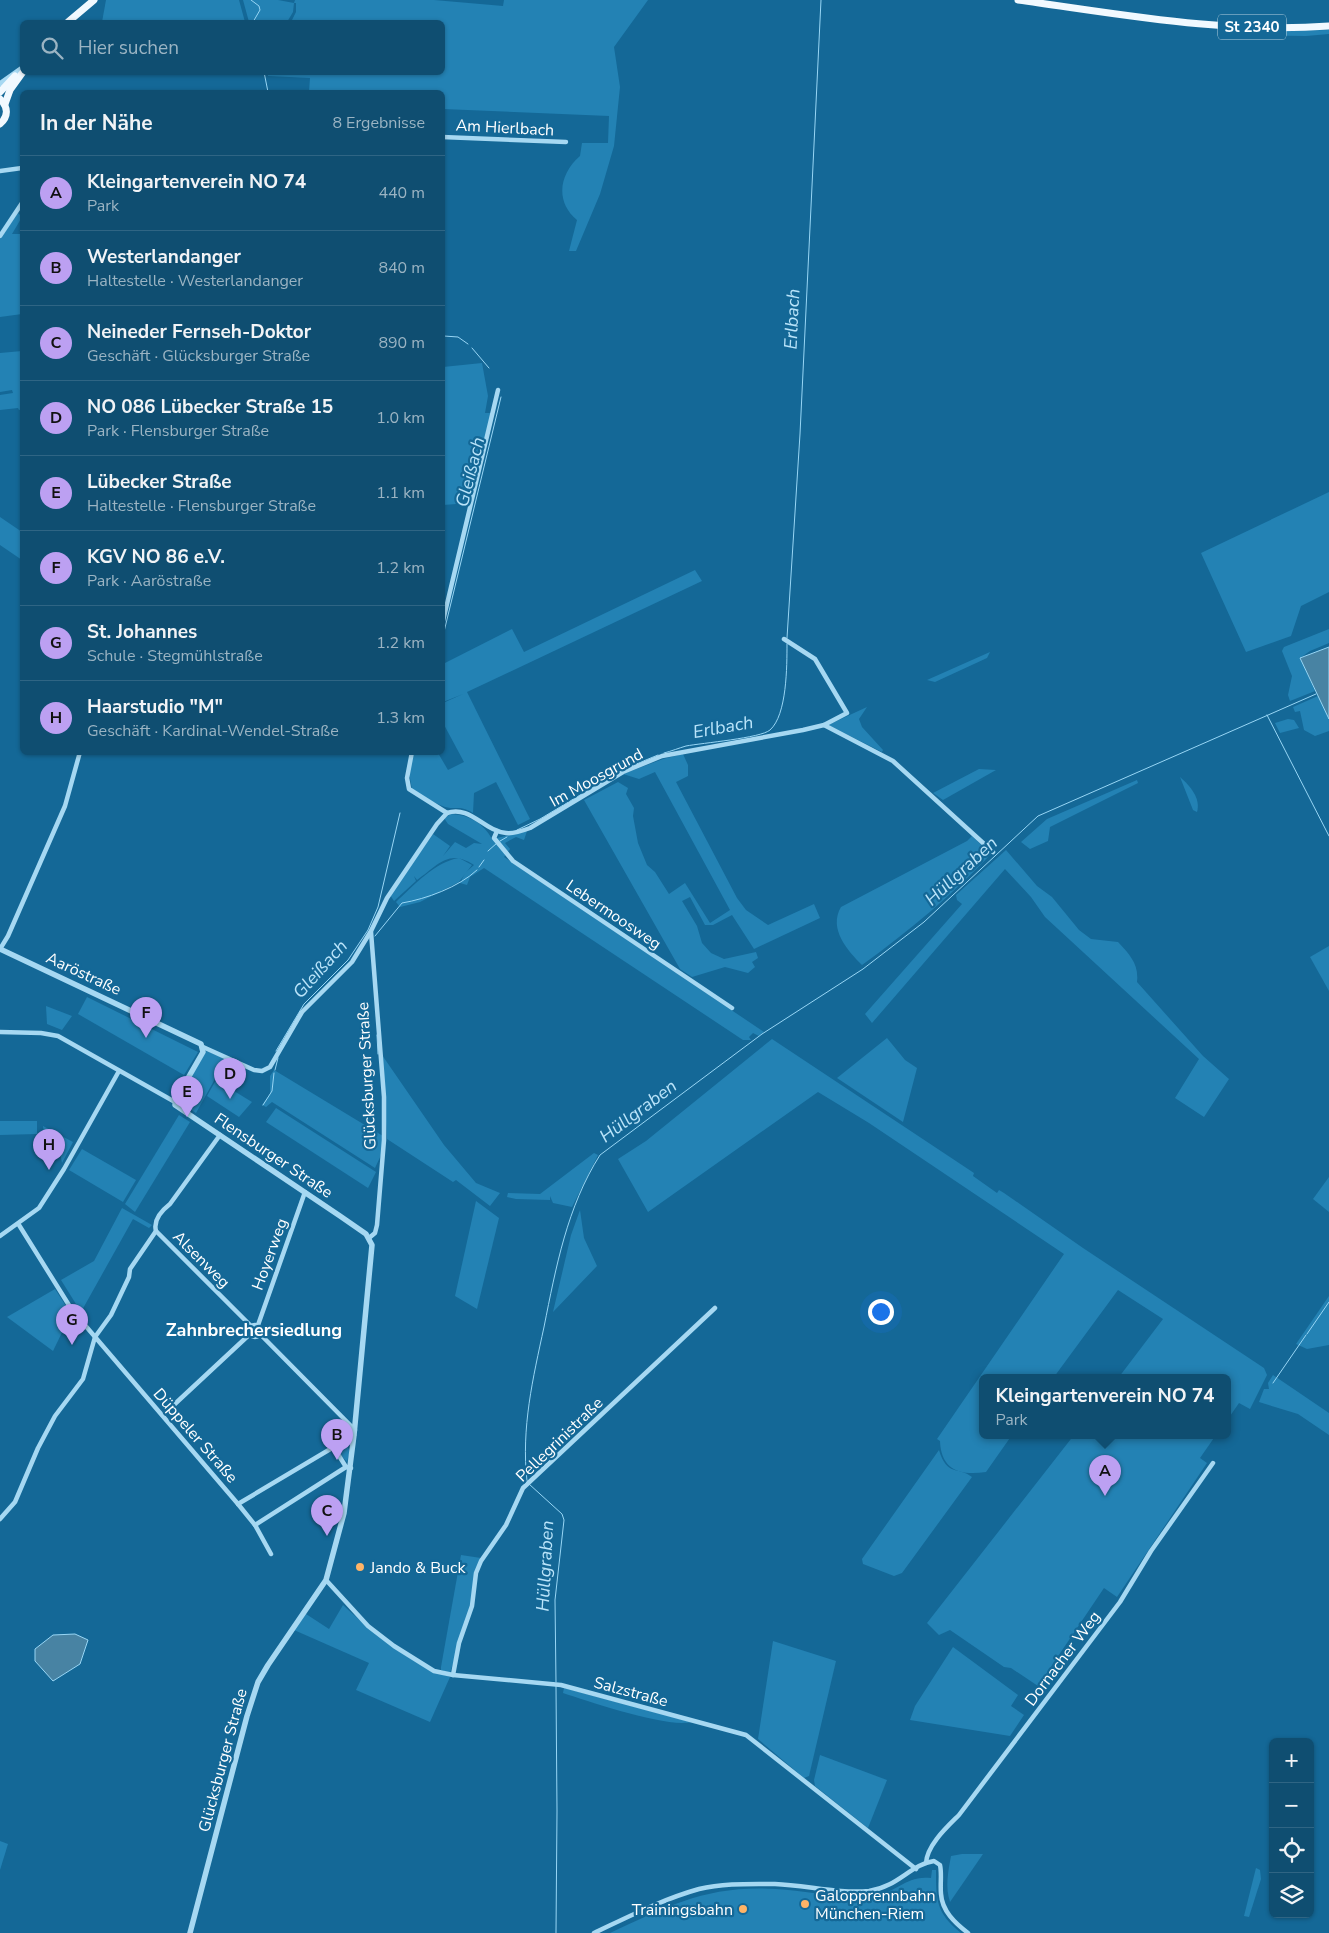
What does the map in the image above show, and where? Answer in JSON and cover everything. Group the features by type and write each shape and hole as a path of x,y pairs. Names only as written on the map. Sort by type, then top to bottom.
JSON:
{"main road":[{"path":"70,20 94,0"},
{"name":"St 2340","path":"1018,0 1233,26 1289,28 1329,26"},
{"path":"0,92 20,72"},
{"path":"0,124 6,115 2,101 20,73"}],"street":[{"path":"0,84 20,71"},
{"name":"Am Hierlbach","path":"445,136 566,142"},
{"path":"0,170 20,168"},
{"path":"0,236 20,205"},
{"path":"445,612 498,390"},
{"name":"Im Moosgrund","path":"447,813 455,811 465,813 496,831 515,833 530,828 622,772 662,756 824,725 847,713 815,659 784,639"},
{"path":"824,725 893,762 993,852"},
{"path":"0,949 8,936 58,824 71,790 79,755"},
{"path":"371,931 387,898 447,813 409,789 407,778 411,755"},
{"name":"Lebermoosweg","path":"496,831 494,838 497,844 513,861 732,1008"},
{"name":"Aaröstraße","path":"0,949 200,1043 203,1047 251,1069 265,1071 270,1067 302,1012 352,962 371,931"},
{"name":"Glücksburger Straße","path":"190,1933 247,1716 258,1682 326,1580 344,1513 348,1468 355,1433 372,1251 369,1238 375,1233 377,1225 384,1140 384,1096 371,931"},
{"name":"Flensburger Straße","path":"0,1032 40,1033 58,1036 175,1102 179,1108 305,1192 369,1238"},
{"path":"175,1102 203,1052 203,1047"},
{"path":"0,1236 19,1225 39,1208 64,1169 119,1071"},
{"path":"0,1519 15,1502 38,1448 55,1416 83,1379 95,1337 111,1315 129,1276 130,1269 136,1263 156,1231 154,1224 162,1210 170,1204 220,1135"},
{"name":"Hoyerweg","path":"258,1325 305,1192"},
{"name":"Düppeler Straße","path":"19,1225 72,1310 238,1504 255,1525 270,1554"},
{"name":"Alsenweg","path":"156,1231 251,1326"},
{"name":"Pellegrinistraße","path":"453,1675 459,1643 472,1606 476,1573 481,1561 506,1525 526,1484 714,1308"},
{"path":"162,1416 250,1334 251,1326 258,1325 261,1329 260,1334 355,1433 238,1504"},
{"path":"250,1334 255,1337 260,1334"},
{"path":"255,1525 348,1468 336,1451 335,1446"},
{"name":"Dornacher Weg","path":"926,1863 940,1835 964,1807 1120,1602 1151,1551 1213,1463"},
{"name":"Salzstraße","path":"326,1580 368,1626 394,1646 434,1671 453,1675 560,1685 746,1735 916,1869"},
{"path":"594,1933 666,1902 698,1890 717,1886 774,1884 868,1891 895,1883 926,1863 938,1862 941,1869 943,1905 955,1923 968,1933"}],"shaded area":[{"path":"106,0 239,0 244,20 102,20"},
{"path":"243,0 278,0 294,3 293,12 288,20 248,20"},
{"path":"295,0 434,0 503,6 504,0 648,0 614,47 620,87 614,146 600,194 576,251 569,251 577,220 565,205 562,188 564,179 573,163 580,156 582,143 608,143 609,116 445,109 445,90 309,90 310,78 268,76 445,75 445,20 292,20 296,12 296,3 294,3"},
{"path":"1329,30 1329,34 1306,36 1248,35 1249,31"},
{"path":"18,213 20,220 12,234 20,234 20,314 0,317 0,239"},
{"path":"20,351 20,410 18,408 0,410 0,395 13,393 12,390 0,392 0,353"},
{"path":"482,363 488,396 485,413 491,413 469,503 445,505 445,367"},
{"path":"1329,492 1329,592 1301,606 1291,636 1246,652 1201,553"},
{"path":"0,517 20,531 20,559 0,545"},
{"path":"695,570 702,581 467,692 530,819 518,825 496,782 474,793 473,813 464,809 449,808 441,805 412,789 409,773 414,755 439,755 448,770 464,762 445,727 445,702 463,694 445,701 445,663 512,629 524,652"},
{"path":"1329,629 1329,643 1310,651 1300,658 1315,691 1290,701 1288,695 1292,676 1282,651 1284,647"},
{"path":"1329,647 1329,719 1300,658"},
{"path":"990,652 987,658 935,682 927,680"},
{"path":"1318,696 1329,719 1329,731 1315,736 1304,730 1300,711 1295,712 1293,707"},
{"path":"867,707 859,719 862,727 883,750 882,752 828,725"},
{"path":"1288,719 1294,720 1299,728 1280,733 1275,723"},
{"path":"683,754 688,765 688,776 676,782 737,898 746,910 768,925 814,904 820,918 754,949 732,915 713,925 705,925 690,897 682,901 697,926 702,943 711,953 724,959 756,952 758,958 752,962 755,967 748,973 725,967 692,977 680,969 584,800 618,782 628,788 626,794 634,808 633,816 638,843 647,865 655,872 669,894 685,883 710,923 730,910 655,772 639,779 623,774 663,759"},
{"path":"979,769 996,770 943,800 933,793"},
{"path":"1180,777 1191,788 1196,797 1197,812 1193,810"},
{"path":"1137,780 1138,783 1050,827 1048,841 1030,849 1021,842 1047,819"},
{"path":"451,814 470,818 480,824 492,839 527,831 524,840 516,837 505,843 510,849 504,857 764,1032 759,1036 753,1033 749,1037 751,1040 743,1040 484,868 470,877 467,885 460,883 465,873 474,865 465,860 451,858 444,860 417,880 414,876 416,881 394,901 390,895 433,834 450,846 443,856 455,842 466,848 474,843 482,844 448,824 444,818"},
{"path":"972,836 991,854 930,912 862,965 841,939 838,931 838,915 841,907 967,841"},
{"path":"1006,850 1037,886 1052,897 1079,930 1091,939 1118,942 1135,965 1137,982 1203,1056 1229,1079 1204,1117 1175,1098 1199,1059 1045,917 1031,897 1005,869 872,1023 865,1014 962,904 957,900 956,895"},
{"path":"459,858 472,865 459,882 420,902 400,907 396,902 433,869 450,860"},
{"path":"1329,946 1329,991 1310,957"},
{"path":"87,997 198,1052 184,1075 78,1014"},
{"path":"46,1006 72,1016 62,1030 47,1024"},
{"path":"887,1038 905,1060 917,1068 903,1122 837,1078"},
{"path":"772,1039 974,1173 973,1176 997,1193 999,1190 1004,1193 1083,1248 1264,1368 1267,1375 1250,1409 1239,1403 1231,1415 1231,1374 1121,1374 1163,1319 1118,1290 1056,1374 982,1374 1064,1254 869,1123 818,1092 648,1212 618,1159 646,1141"},
{"path":"206,1051 226,1059 196,1113 177,1101"},
{"path":"382,1055 444,1145 476,1183 500,1193 490,1206 456,1180 453,1182 387,1139"},
{"path":"274,1070 383,1136 382,1153 375,1168 272,1102 266,1107 262,1105 270,1094 270,1076"},
{"path":"216,1080 252,1102 239,1117 207,1096"},
{"path":"276,1108 376,1172 368,1188 266,1122"},
{"path":"179,1115 190,1122 135,1212 125,1204"},
{"path":"0,1121 37,1121 37,1134 0,1135"},
{"path":"43,1126 73,1142 62,1163 59,1147 44,1135"},
{"path":"82,1149 136,1180 123,1202 69,1170"},
{"path":"594,1153 598,1155 572,1207 553,1203 550,1196 550,1200 507,1197 508,1193 540,1194"},
{"path":"1329,1177 1329,1212 1313,1199"},
{"path":"476,1201 499,1218 477,1309 455,1296"},
{"path":"122,1208 152,1225 149,1228 133,1219 81,1312 61,1280 94,1261"},
{"path":"580,1210 584,1238 597,1266 553,1312 571,1235"},
{"path":"55,1289 71,1314 53,1351 7,1317"},
{"path":"1329,1296 1329,1345 1307,1349 1296,1344"},
{"path":"1273,1375 1329,1413 1329,1435 1298,1414 1259,1402 1264,1389 1269,1389 1268,1383"},
{"path":"979,1378 979,1439 1009,1439 986,1472 968,1473 960,1472 948,1465 941,1451 940,1441 937,1439"},
{"path":"1071,1439 1213,1439 1200,1458 1207,1463 1117,1597 1104,1588 1038,1686 1011,1668 1004,1667 950,1630 939,1635 927,1623"},
{"path":"342,1445 347,1446 350,1451 347,1462 339,1453 338,1447"},
{"path":"939,1450 949,1468 972,1477 902,1573 894,1576 863,1564 862,1559"},
{"path":"461,1555 481,1558 471,1606 450,1673 441,1670 441,1667"},
{"path":"343,1605 393,1647 435,1672 450,1677 430,1722 356,1690 369,1663 294,1630 306,1614 329,1629"},
{"path":"75,1634 88,1640 80,1664 53,1681 35,1661 35,1649 53,1635"},
{"path":"773,1641 836,1661 809,1776 804,1778 758,1739"},
{"path":"953,1647 1018,1695 1011,1706 1024,1715 1010,1736 910,1720 915,1706"},
{"path":"564,1688 691,1722 665,1721 628,1713 563,1693"},
{"path":"820,1755 887,1780 868,1828 815,1786 814,1780"},
{"path":"0,1841 8,1844 0,1870"},
{"path":"983,1854 950,1902 947,1885 951,1856"},
{"path":"1256,1868 1260,1870 1261,1879 1249,1917 1244,1916"},
{"name":"Galopprennbahn München-Riem","path":"932,1870 936,1870 937,1898 942,1912 961,1933 610,1933 671,1906 709,1894 730,1890 776,1889 837,1895 874,1895 882,1894 914,1879 931,1878"}],"waterway":[{"name":"Gleißach","path":"251,0 259,6 260,10 254,20"},
{"name":"Erlbach","path":"787,638 800,434 821,0"},
{"name":"Gleißach","path":"265,75 268,90"},
{"name":"Gleißach","path":"445,336 458,337 468,344"},
{"name":"Gleißach","path":"472,348 489,368"},
{"name":"Gleißach","path":"445,628 501,397"},
{"name":"Erlbach","path":"664,753 686,746 731,740 770,730 776,723 783,702 787,644"},
{"name":"Hüllgraben","path":"527,1481 526,1442 529,1403 553,1282 571,1216 579,1195 600,1155 762,1034 863,969 924,922 1038,816 1316,694"},
{"path":"1267,715 1329,836"},
{"name":"Erlbach","path":"624,769 658,755"},
{"path":"517,830 540,819 617,773"},
{"name":"Gleißach","path":"276,1051 304,1004 348,960 368,930 378,907 400,813"},
{"path":"500,841 507,837"},
{"path":"488,851 497,843"},
{"path":"479,867 484,860"},
{"path":"375,936 402,903 421,899 452,887 477,870"},
{"path":"377,1035 378,1054"},
{"name":"Gleißach","path":"275,1070 278,1058"},
{"name":"Gleißach","path":"263,1105 272,1091 274,1073"},
{"path":"1307,1334 1329,1302"},
{"path":"1273,1383 1306,1335"},
{"name":"Hüllgraben","path":"529,1484 562,1514 564,1520 555,1600 556,1682"},
{"name":"Hüllgraben","path":"556,1686 556,1933"}],"place":[{"name":"KGV NO 86 e.V.","path":"146,1038"},
{"name":"NO 086 Lübecker Straße 15","path":"230,1099"},
{"name":"Lübecker Straße","path":"187,1117"},
{"name":"Haarstudio \"M\"","path":"49,1170"},
{"name":"St. Johannes","path":"72,1345"},
{"name":"Westerlandanger","path":"337,1460"},
{"name":"Kleingartenverein NO 74","path":"1105,1496"},
{"name":"Neineder Fernseh-Doktor","path":"327,1536"},
{"name":"Jando & Buck","path":"360,1567"},
{"name":"Galopprennbahn München-Riem","path":"805,1904"},
{"name":"Trainingsbahn","path":"743,1909"}],"district":[{"name":"Zahnbrechersiedlung","path":"254,1330"}]}
